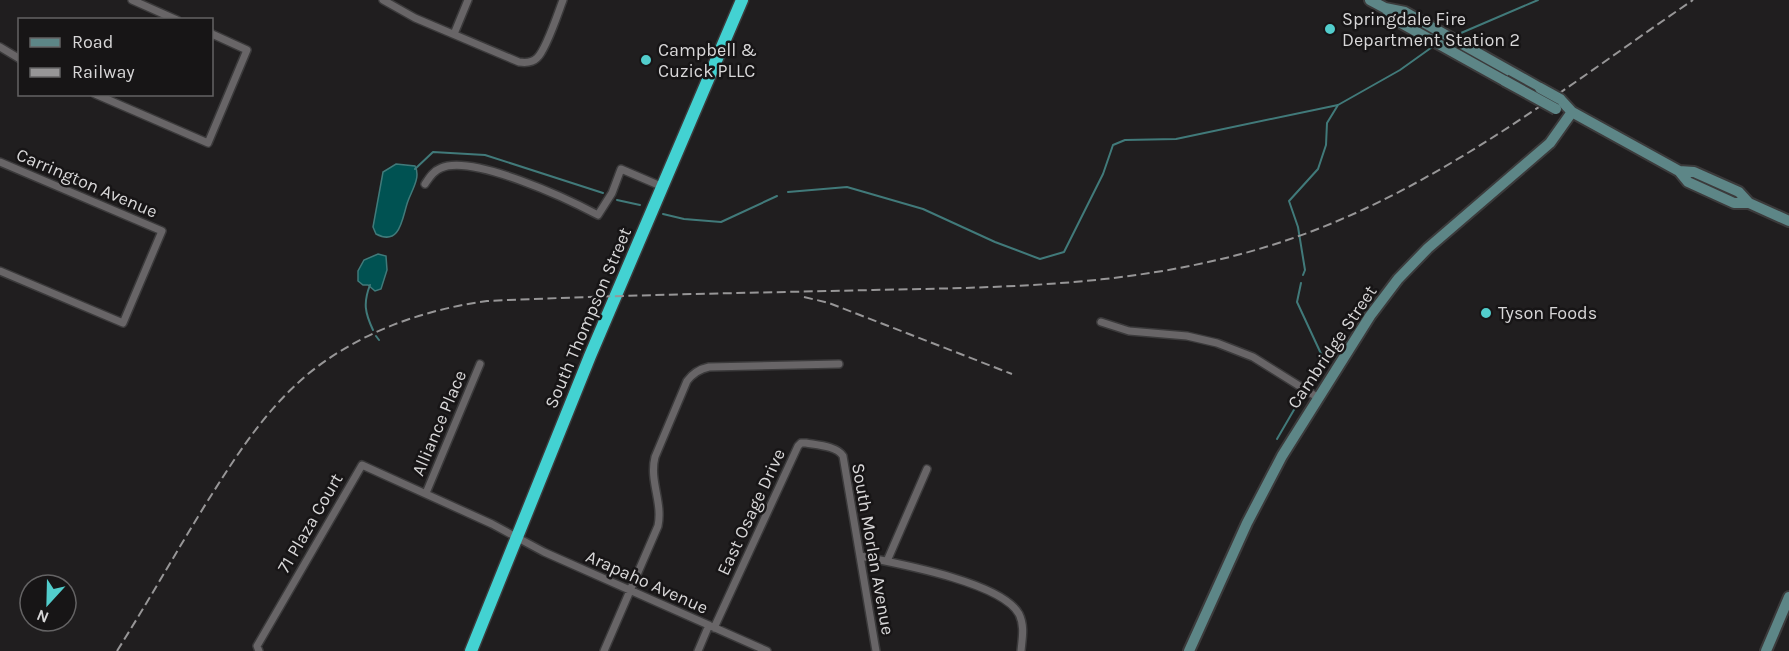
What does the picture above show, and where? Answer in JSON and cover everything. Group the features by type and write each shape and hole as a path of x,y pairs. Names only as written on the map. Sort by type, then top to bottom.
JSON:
{"highway":[{"name":"South Thompson Street","path":"471,651 738,1"}],"street":[{"path":"132,0 172,18"},
{"path":"383,0 416,18 519,62 532,62 541,54 563,0"},
{"path":"454,34 468,0"},
{"path":"1370,0 1385,8 1405,12 1540,88 1558,104"},
{"path":"1385,8 1399,22 1505,81 1558,104 1679,171 1694,172 1739,192 1749,203 1789,220"},
{"path":"100,96 208,143 247,50 213,34"},
{"path":"0,47 18,58"},
{"name":"Cambridge Street","path":"1189,651 1263,490 1317,397 1370,316 1398,279 1428,248 1545,147 1572,112"},
{"name":"Carrington Avenue","path":"0,162 162,231 123,323 0,271"},
{"path":"425,184 438,168 467,167 508,176 598,215 612,193 621,169 663,187"},
{"path":"1101,322 1129,332 1187,336 1217,343 1252,357 1317,397"},
{"name":"Alliance Place","path":"426,493 480,364"},
{"path":"604,651 658,526 660,515 652,467 687,381 692,374 699,369 709,367 839,364"},
{"name":"East Osage Drive","path":"698,651 801,443 840,452"},
{"name":"South Morlan Avenue","path":"840,452 843,456 876,651"},
{"name":"71 Plaza Court","path":"260,651 257,646 362,465 516,537"},
{"path":"887,561 927,469"},
{"name":"Arapaho Avenue","path":"516,537 630,591 767,651"},
{"path":"860,556 963,581 988,590 1007,601 1019,614 1023,628 1021,651"},
{"path":"1766,651 1789,597"}],"water":[{"path":"396,164 415,166 417,175 399,228 391,237 384,237 376,234 373,227 383,172"},
{"path":"378,254 386,256 387,270 381,289 375,291 358,281 358,271 364,260"}],"waterway":[{"path":"1454,36 1538,0"},
{"path":"788,192 847,187 923,209 995,242 1040,259 1064,252 1103,174 1113,145 1125,140 1176,139 1338,105 1400,70 1435,45"},
{"path":"1303,275 1305,270 1298,227 1289,201 1318,169 1326,145 1327,123 1338,105"},
{"path":"415,169 433,152 485,155 603,193"},
{"path":"663,214 684,219 721,222 777,196"},
{"path":"617,200 640,205"},
{"path":"1301,283 1297,302 1323,358 1310,384"},
{"path":"370,285 366,297 366,308 373,330"},
{"path":"376,336 379,340"},
{"path":"1277,439 1302,396"}],"railway":[{"path":"117,651 218,485 265,418 293,388 328,359 393,325 439,310 487,301 1039,285 1148,273 1256,250 1310,232 1412,185 1508,128 1693,0"},
{"path":"804,297 829,303 1012,374"}],"place":[{"name":"Springdale Fire Department Station 2","path":"1330,29"},
{"name":"Campbell & Cuzick PLLC","path":"646,60"},
{"name":"Tyson Foods","path":"1486,313"}]}
